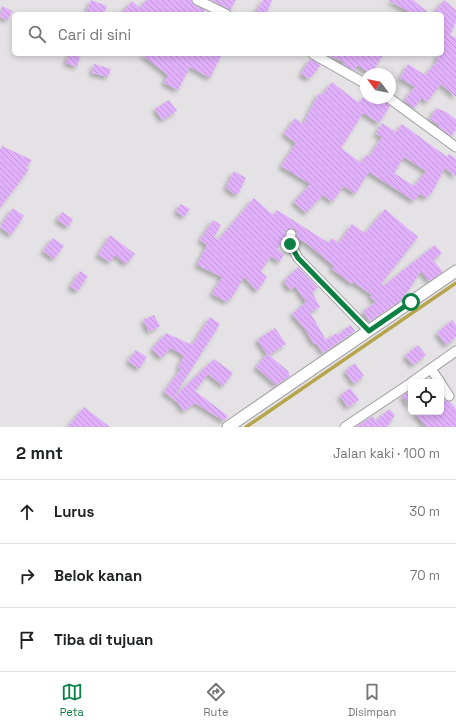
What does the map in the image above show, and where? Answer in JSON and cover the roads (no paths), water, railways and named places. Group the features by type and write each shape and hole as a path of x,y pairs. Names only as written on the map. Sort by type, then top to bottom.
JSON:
{"street":[{"path":"197,0 222,12"},
{"path":"316,56 360,81"},
{"path":"396,103 456,147"},
{"path":"291,234 290,244 298,258 369,331"},
{"path":"228,427 456,271"},
{"path":"416,379 456,351"},
{"path":"431,369 437,379"},
{"path":"345,427 408,384"},
{"path":"444,389 449,396"}],"waterway":[{"path":"246,427 456,283"}]}
